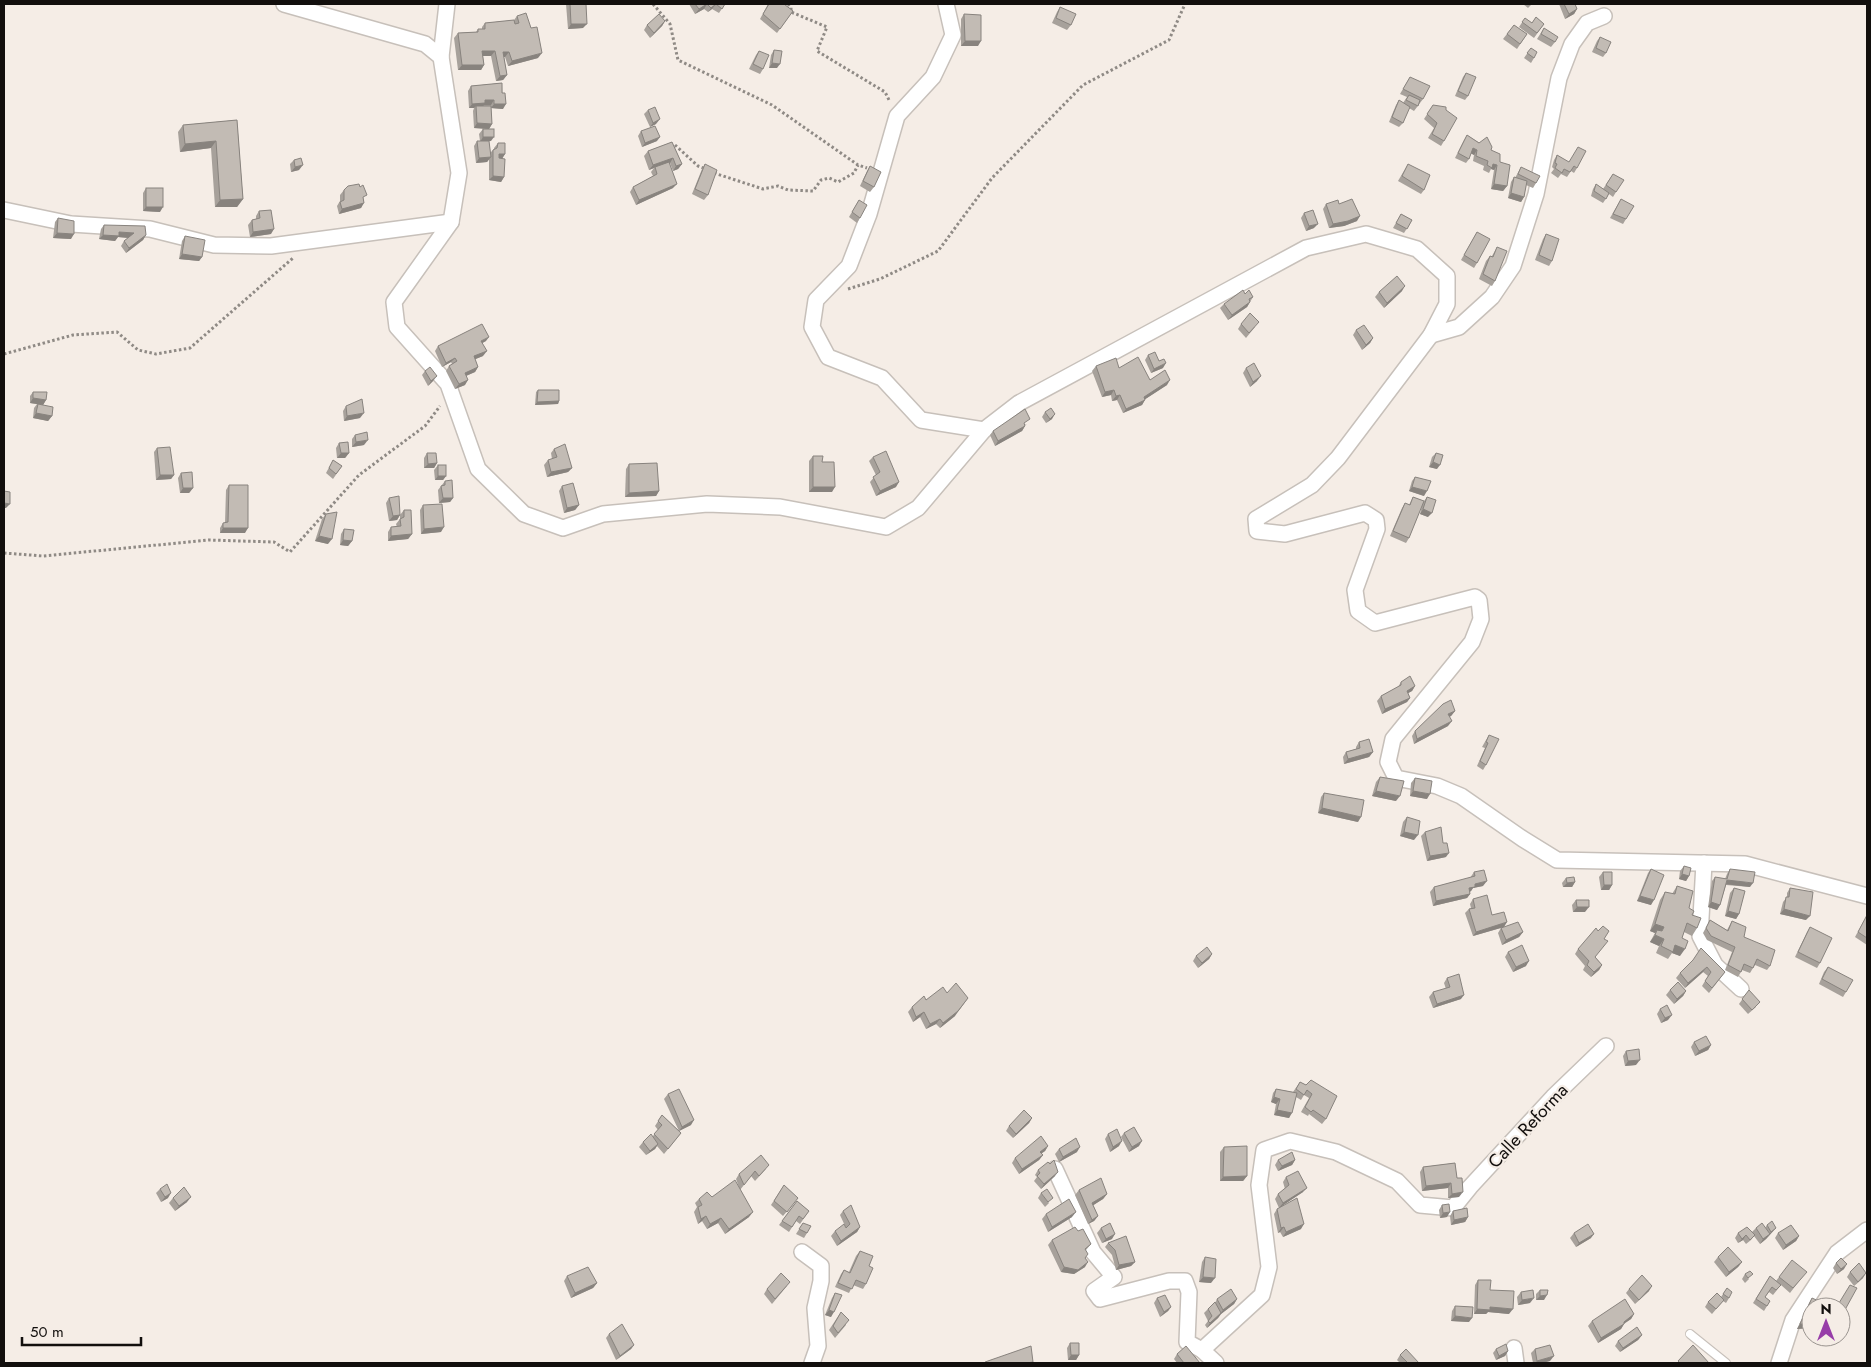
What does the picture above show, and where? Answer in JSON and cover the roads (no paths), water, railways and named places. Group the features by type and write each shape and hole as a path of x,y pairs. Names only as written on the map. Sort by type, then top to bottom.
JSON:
{"street":[{"path":"284,4 425,44 441,57"},
{"path":"447,4 441,57 459,173 451,222 394,302 397,327 448,384 478,469 524,514 563,528 603,514 707,504 780,507 886,527 918,508 984,430 1019,403 1306,248 1366,234 1417,249 1446,276 1446,304 1431,335 1338,458 1312,485 1256,519 1257,531 1285,534 1365,513 1376,520 1377,529 1355,590 1358,611 1375,623 1475,597 1480,600 1481,619 1472,642 1393,739 1388,762 1396,778 1437,786 1461,796 1557,860 1746,864 1867,896"},
{"path":"946,4 953,35 933,77 897,116 869,214 849,266 816,300 812,327 828,357 882,378 921,420 984,430"},
{"path":"1431,335 1459,326 1492,298 1513,266 1536,194 1559,78 1572,44 1587,23 1604,16"},
{"path":"4,210 71,224 150,229 214,245 271,246 451,222"},
{"path":"1704,863 1700,936 1714,966 1740,989"},
{"name":"Calle Reforma","path":"1202,1350 1262,1295 1269,1267 1259,1185 1264,1150 1290,1141 1336,1152 1397,1181 1420,1205 1454,1208 1470,1187 1553,1097 1606,1046"},
{"path":"1055,1169 1093,1252 1114,1277 1094,1290 1100,1299 1169,1281 1185,1281 1189,1292 1187,1342 1202,1350 1216,1363"},
{"path":"1779,1363 1792,1320 1837,1253 1867,1230"},
{"path":"802,1252 821,1266 821,1281 815,1308 818,1346 812,1363"}],"lane":[{"path":"1690,1334 1726,1363"}]}
